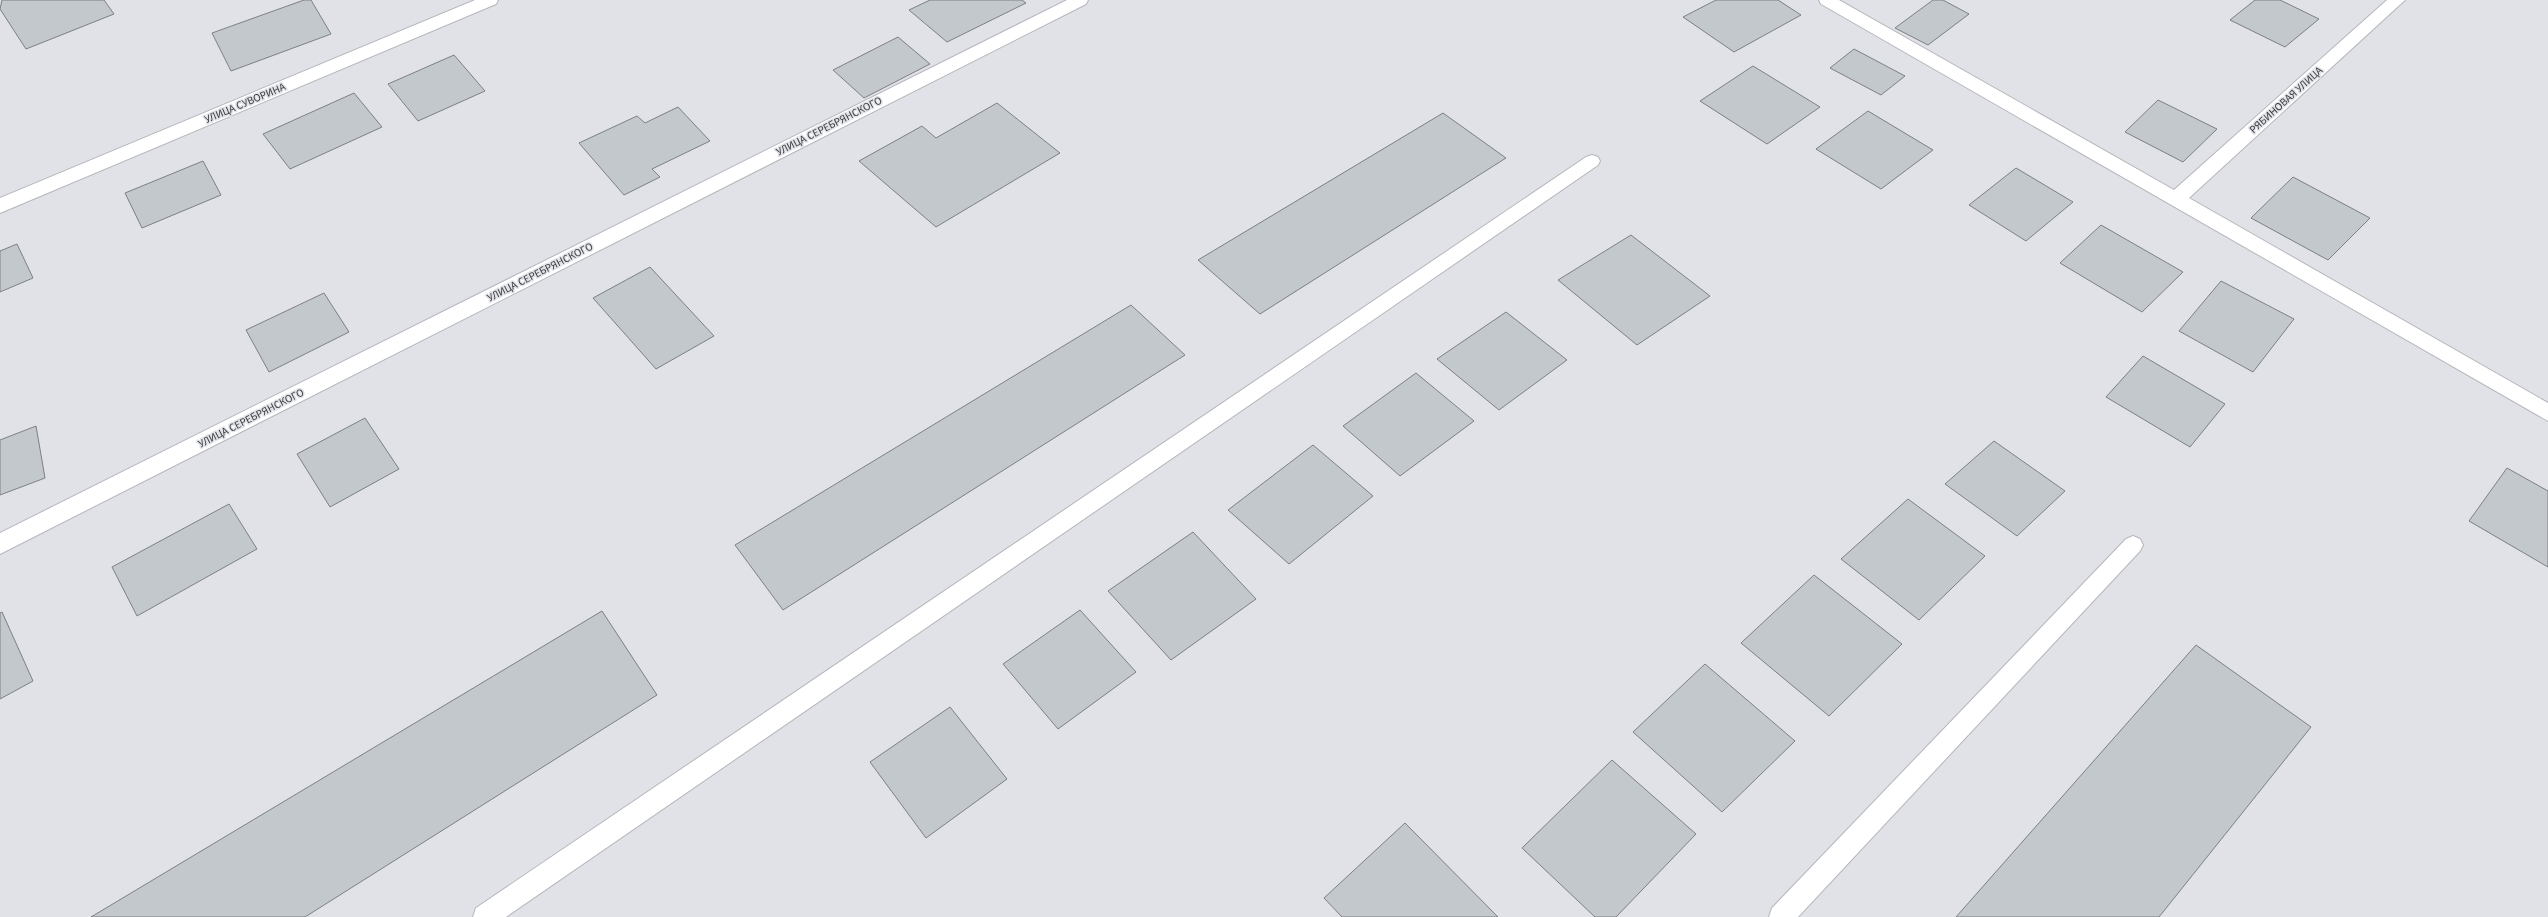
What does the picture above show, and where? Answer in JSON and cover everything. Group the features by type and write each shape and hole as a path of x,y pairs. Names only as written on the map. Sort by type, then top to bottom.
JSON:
{"street":[{"name":"УЛИЦА СУВОРИНА","path":"0,206 490,0"},
{"name":"УЛИЦА СЕРЕБРЯНСКОГО","path":"0,544 1080,0"},
{"name":"РЯБИНОВАЯ УЛИЦА","path":"2176,199 2397,0"},
{"path":"1833,1 2548,413"}],"lane":[{"path":"485,917 1592,161"},
{"path":"1782,917 2133,545"}],"building":[{"path":"2,0 104,0 114,14 26,49 0,9"},
{"path":"304,0 311,0 331,34 231,71 212,33"},
{"path":"930,0 1022,0 1026,3 947,42 909,10"},
{"path":"1716,0 1778,0 1801,15 1734,52 1683,17"},
{"path":"1933,0 1943,0 1969,14 1928,45 1895,28"},
{"path":"2255,0 2280,0 2319,19 2285,47 2230,20"},
{"path":"898,37 930,64 864,98 833,70"},
{"path":"1854,49 1905,76 1881,95 1830,68"},
{"path":"454,55 485,91 418,121 388,84"},
{"path":"1753,66 1820,107 1767,144 1700,101"},
{"path":"354,93 382,127 290,169 263,134"},
{"path":"2158,100 2217,129 2183,162 2125,132"},
{"path":"997,103 1060,153 936,227 859,161 922,126 936,138"},
{"path":"678,107 710,141 652,169 660,177 624,195 579,143 637,116 645,123"},
{"path":"1868,111 1933,150 1881,189 1816,149"},
{"path":"1443,113 1506,158 1260,314 1198,260"},
{"path":"203,161 221,195 142,228 125,193"},
{"path":"2016,168 2073,202 2026,241 1969,205"},
{"path":"2293,177 2370,218 2328,260 2251,218"},
{"path":"2101,225 2183,272 2142,312 2060,263"},
{"path":"1631,235 1710,296 1637,345 1558,280"},
{"path":"17,244 33,278 0,292 0,251"},
{"path":"650,267 714,336 656,369 593,298"},
{"path":"2221,281 2294,319 2253,372 2179,331"},
{"path":"324,293 349,332 269,372 246,330"},
{"path":"1131,305 1185,355 783,610 735,545"},
{"path":"1506,312 1567,360 1499,410 1437,359"},
{"path":"2143,356 2225,404 2190,447 2106,397"},
{"path":"1416,373 1474,421 1400,476 1343,426"},
{"path":"365,418 399,469 330,507 297,454"},
{"path":"36,426 45,478 0,495 0,440"},
{"path":"1994,441 2065,491 2017,536 1945,484"},
{"path":"1313,445 1373,496 1289,564 1228,510"},
{"path":"2507,468 2548,491 2548,567 2469,521"},
{"path":"1908,499 1985,556 1919,620 1841,559"},
{"path":"229,504 257,549 137,616 112,567"},
{"path":"1193,532 1256,599 1171,660 1108,591"},
{"path":"1814,575 1902,644 1829,716 1741,643"},
{"path":"1080,610 1136,672 1058,729 1003,664"},
{"path":"602,611 657,695 305,917 91,917"},
{"path":"2,612 33,681 0,699 0,613"},
{"path":"2196,645 2311,727 2159,917 1956,917"},
{"path":"1705,664 1795,741 1722,812 1633,732"},
{"path":"950,707 1007,779 926,838 870,762"},
{"path":"1612,760 1696,834 1616,917 1595,917 1522,848"},
{"path":"1405,823 1498,917 1342,917 1324,898"}]}
